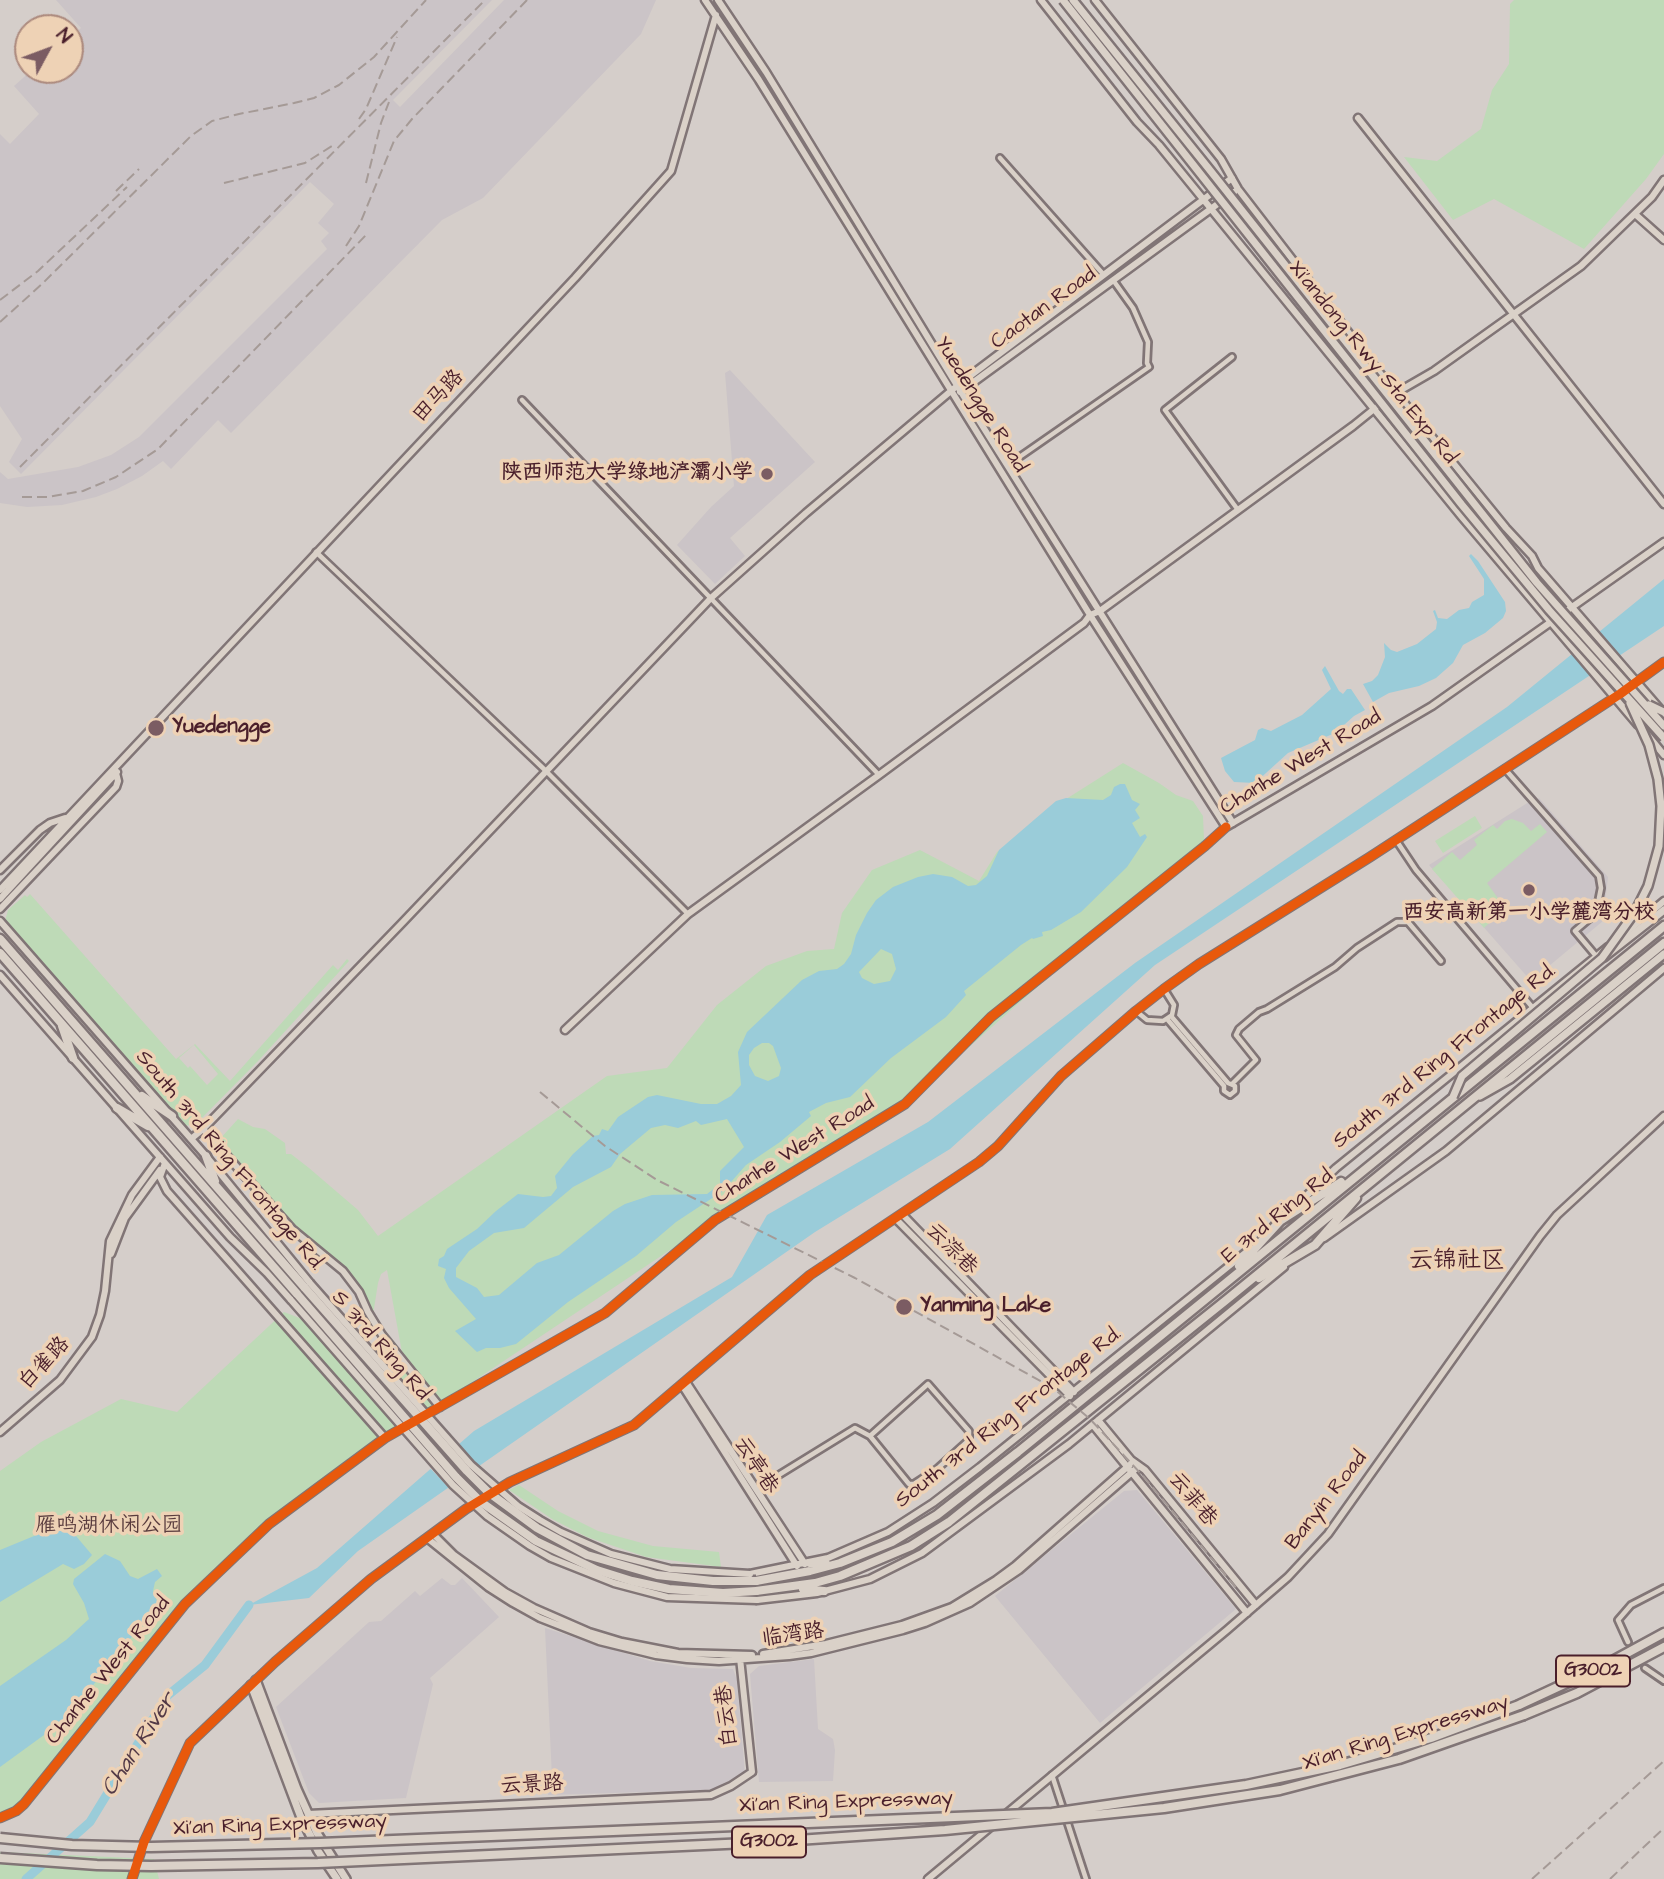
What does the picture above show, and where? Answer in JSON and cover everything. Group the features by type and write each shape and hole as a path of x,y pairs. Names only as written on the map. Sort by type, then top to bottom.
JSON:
{"highway":[{"name":"E 3rd Ring Rd","path":"911,1531 937,1515 1018,1452 1664,926"},
{"name":"S 3rd Ring Rd","path":"0,939 467,1471 488,1492 537,1528 587,1555 657,1575 713,1581 832,1565 892,1542 911,1531"},
{"name":"E 3rd Ring Rd","path":"911,1546 949,1522 1225,1301 1664,943"},
{"name":"S 3rd Ring Rd","path":"0,953 156,1131 294,1298 456,1477 481,1502 536,1541 597,1570 632,1581 669,1589 757,1596 840,1576 911,1546"},
{"path":"62,1023 73,1058"},
{"path":"131,1088 172,1116"},
{"path":"117,1108 156,1131"},
{"path":"1221,1287 1280,1221 1317,1199 1398,1142"},
{"path":"206,1156 217,1187"},
{"path":"1225,1301 1315,1245 1372,1180"},
{"path":"804,1564 832,1565"},
{"path":"790,1587 824,1591"},
{"name":"Xi'an Ring Expressway","path":"0,1838 72,1845 216,1845 1052,1813 1246,1785 1340,1765 1431,1738 1520,1705 1664,1633"},
{"name":"Xi'an Ring Expressway","path":"0,1858 151,1866 318,1863 768,1842 945,1830 1196,1804 1310,1783 1399,1759 1524,1715 1577,1693 1664,1647"}],"main road":[{"name":"Xi'andong Rwy Sta Exp Rd","path":"1063,0 1462,505 1549,610 1664,738"},
{"name":"Xi'andong Rwy Sta Exp Rd","path":"1073,0 1537,583 1664,726"},
{"path":"1626,696 1649,745 1664,799"},
{"path":"1644,703 1664,713"},
{"path":"1599,957 1635,912 1648,886 1659,846 1661,806 1658,779"},
{"path":"1454,1097 1462,1076 1599,957 1664,910"},
{"path":"1467,1103 1510,1079 1664,954"},
{"path":"253,1683 308,1814 330,1856 346,1879"},
{"path":"253,1683 300,1815 318,1851 337,1879"}],"street":[{"name":"Yuedengge Road","path":"705,0 759,80 1090,615 1226,827"},
{"name":"Yuedengge Road","path":"718,0 766,72 960,388 1233,823"},
{"path":"1041,0 1137,122 1552,625 1664,755"},
{"path":"1095,0 1221,159 1238,189 1395,392 1532,556 1538,568 1664,713"},
{"name":"田马路","path":"67,817 575,278 671,171 716,15"},
{"path":"1358,118 1664,504"},
{"path":"1000,158 1104,276"},
{"name":"Caotan Road","path":"960,388 1232,178"},
{"path":"565,1030 688,914 1395,392 1434,371 1581,266 1653,197 1664,180"},
{"name":"Caotan Road","path":"960,388 1238,189"},
{"path":"1635,214 1664,240"},
{"path":"1008,465 1149,367 1148,342 1133,308 1113,280"},
{"path":"1233,357 1165,410 1238,510"},
{"path":"191,1139 403,922 712,598 806,513 951,391 960,388"},
{"path":"522,400 879,775"},
{"name":"Chanhe West Road","path":"0,1818 24,1804 185,1604 269,1524 384,1438 605,1313 715,1220 905,1104 991,1017 1226,827 1432,706 1574,610 1664,542"},
{"path":"316,552 546,771 688,914"},
{"path":"132,1879 144,1842 190,1743 371,1578 466,1509 510,1482 634,1425 810,1275 979,1162 998,1146 1061,1076 1164,989 1615,698 1664,662"},
{"path":"0,890 116,774 119,764"},
{"path":"1505,769 1599,876 1601,888 1596,913 1575,931 1599,957"},
{"path":"0,909 116,788 116,774"},
{"path":"0,899 67,817"},
{"path":"0,870 40,830 67,817"},
{"path":"1396,840 1416,870 1533,1008"},
{"name":"South 3rd Ring Frontage Rd.","path":"753,1577 828,1558 888,1532 942,1496 1243,1255 1336,1168 1599,957 1664,901"},
{"name":"South 3rd Ring Frontage Rd.","path":"0,922 206,1156 307,1286"},
{"path":"1232,1084 1256,1060 1236,1035 1239,1029 1259,1012 1335,967 1357,948 1397,922 1408,922 1441,961"},
{"path":"757,1596 824,1591 870,1580 922,1553 1096,1422 1265,1281 1446,1151 1664,968"},
{"name":"South 3rd Ring Frontage Rd.","path":"0,975 230,1237 294,1298"},
{"path":"1136,1011 1147,1020 1163,1021 1169,1017 1174,1005 1164,989"},
{"path":"1169,1017 1235,1086 1235,1091 1230,1094 1224,1091 1224,1086 1169,1017"},
{"name":"Banyin Road","path":"928,1879 1288,1577 1328,1534 1557,1215 1664,1116"},
{"path":"203,1129 292,1228 343,1271 359,1292 382,1335 440,1407"},
{"path":"162,1160 160,1177 167,1191 384,1438"},
{"name":"白雀路","path":"0,1432 60,1380 86,1347 100,1315 110,1241 132,1195 162,1160"},
{"name":"云淙巷","path":"899,1216 1072,1394"},
{"path":"684,1384 804,1564"},
{"name":"云亭巷","path":"684,1384 804,1564"},
{"path":"756,1489 855,1428 870,1436 909,1484 914,1484 937,1469 969,1440 969,1431 928,1384 870,1436"},
{"name":"云菲巷","path":"1096,1422 1256,1605"},
{"name":"云菲巷","path":"1133,1466 1247,1613"},
{"name":"临湾路","path":"430,1536 488,1587 531,1613 572,1631 656,1655 719,1661 825,1644 902,1625 952,1606 1015,1566 1133,1466"},
{"path":"1628,1642 1618,1620 1631,1605 1664,1588"},
{"name":"白云巷","path":"740,1657 752,1772"},
{"path":"1645,1668 1664,1681"},
{"name":"云景路","path":"308,1814 711,1796 752,1772"},
{"path":"1052,1774 1086,1879"}],"shaded area":[{"path":"56,0 492,0 393,100 400,107 504,0 656,0 641,34 483,198 442,220 231,433 218,420 171,469 163,461 142,476 96,497 62,505 27,507 0,503 0,472 8,479 78,467 111,455 139,437 327,249 321,241 329,233 318,223 334,204 310,182 21,474 9,462 22,439 0,406 0,134 10,144 39,114 14,86 16,84 84,84 84,14 68,14"},
{"name":"陕西师范大学绿地浐灞小学","path":"730,370 815,462 730,538 745,556 715,584 677,545 734,486 725,373"},
{"name":"西安高新第一小学麓湾分校","path":"1539,798 1608,877 1603,921 1531,981 1429,865"},
{"path":"1137,1490 1236,1609 1100,1723 995,1596 1124,1491"},
{"path":"442,1578 455,1585 462,1578 499,1617 430,1678 433,1684 406,1798 319,1803 309,1793 276,1707 369,1622 381,1621 415,1591 420,1596"},
{"path":"545,1628 650,1661 691,1668 733,1669 737,1680 745,1774 729,1784 711,1790 548,1795 552,1778"},
{"path":"814,1659 818,1729 833,1739 833,1781 759,1782 750,1674 759,1666"}],"green space":[{"path":"1514,0 1664,0 1664,154 1646,179 1584,249 1494,199 1453,220 1404,157 1437,161 1481,129 1492,90 1509,64 1510,4"},
{"name":"雁鸣湖休闲公园","path":"1123,763 1176,795 1193,801 1203,816 1204,840 909,1100 715,1220 342,1469 269,1524 185,1604 24,1804 0,1818 0,1471 41,1442 121,1399 177,1412 284,1312 403,1358 387,1270 381,1274 378,1283 373,1315 344,1267 297,1227 219,1140 238,1119 253,1127 265,1129 285,1143 286,1154 291,1154 309,1168 358,1210 378,1236 607,1076 667,1068 717,1005 766,966 807,951 834,949 842,913 872,870 920,850 979,881 997,852 1063,801"},
{"path":"1475,816 1482,828 1443,853 1435,841"},
{"path":"1512,819 1523,823 1531,831 1540,824 1547,832 1487,883 1505,908 1484,928 1432,869 1452,852 1460,860 1477,845 1474,840 1493,825 1497,829 1505,821"},
{"path":"30,894 176,1059 195,1044 230,1081 333,965 338,970 347,959 349,961 259,1060 197,1123 186,1126 5,921 8,910 25,895 27,897","holes":["194,1045 218,1074 207,1085 179,1058"]},
{"path":"519,1485 558,1511 598,1531 653,1546 719,1552 721,1567 646,1557 587,1537 552,1519 509,1490"},
{"path":"0,1852 154,1859 159,1879 0,1879"}],"water":[{"path":"1471,554 1505,602 1506,611 1503,618 1485,633 1463,645 1453,663 1436,678 1419,686 1389,693 1373,702 1363,684 1378,675 1385,657 1384,643 1397,652 1417,644 1436,629 1437,622 1433,611 1435,610 1438,618 1447,619 1459,610 1469,608 1472,602 1484,595 1484,579 1469,556"},
{"path":"1664,579 1664,626 1155,965 950,1149 815,1232 482,1464 358,1551 309,1598 249,1605 317,1568 474,1431 732,1277 767,1215 928,1122 1135,963 1507,707"},
{"path":"1325,666 1339,691 1343,694 1347,689 1351,689 1365,710 1335,733 1288,753 1255,783 1234,782 1225,771 1221,758 1255,740 1258,730 1262,728 1271,731 1302,715 1331,689 1322,670"},
{"path":"1125,784 1132,800 1140,804 1135,810 1140,818 1132,823 1140,837 1145,834 1147,837 1127,867 1081,912 1051,930 1042,932 1043,936 1032,938 1021,945 964,991 966,995 946,1017 891,1058 850,1097 826,1103 809,1112 811,1116 780,1142 746,1165 723,1191 676,1222 636,1256 568,1302 516,1344 486,1348 477,1352 455,1331 476,1319 449,1288 444,1278 446,1269 438,1266 439,1259 447,1249 477,1229 518,1194 551,1196 557,1188 555,1176 573,1154 593,1136 599,1135 602,1129 608,1131 618,1117 648,1097 657,1095 701,1104 717,1104 731,1096 741,1085 738,1052 747,1032 802,980 819,971 837,969 844,964 851,954 856,935 867,913 876,900 893,887 933,874 952,877 968,886 976,885 987,876 999,850 1056,801 1066,798 1103,800 1111,795 1114,787","holes":["881,949 892,954 896,969 890,981 874,984 862,978 859,972","762,1043 773,1046 781,1068 779,1076 768,1081 755,1076 749,1065 749,1055","727,1119 744,1147 720,1171 720,1184 707,1194 652,1195 625,1204 559,1255 537,1263 499,1295 484,1297 477,1288 456,1277 456,1268 469,1251 494,1233 524,1228 573,1187 611,1167 620,1154 651,1128 665,1125 678,1128 696,1121 701,1125"]},
{"path":"56,1527 76,1536 92,1555 84,1564 74,1569 63,1564 0,1602 0,1550"},
{"path":"105,1554 120,1561 130,1576 138,1579 157,1569 162,1576 155,1582 153,1591 158,1604 66,1719 0,1767 0,1686 66,1640 89,1619 84,1603 73,1584 74,1579"}],"pier":[{"path":"456,1442 481,1469 451,1490 428,1466"}],"waterway":[{"name":"Chan River","path":"26,1879 90,1822 167,1696 205,1665 249,1605"}],"tunnel":[{"path":"1628,1642 1645,1668"}],"railway":[{"path":"0,322 191,136 212,121 314,98 339,85 374,57 426,0"},
{"path":"20,467 485,0"},
{"path":"346,246 359,226 394,141 527,0"},
{"path":"359,119 366,109 397,37"},
{"path":"366,183 389,102"},
{"path":"224,183 305,163 332,146"},
{"path":"116,191 139,169"},
{"path":"0,300 38,271 127,187"},
{"path":"22,497 47,497 83,491 116,477 158,449 367,234"},
{"path":"540,1092 605,1146 657,1180 855,1278 1053,1388 1090,1419 1143,1476 1238,1590"},
{"path":"1532,1879 1664,1761"},
{"path":"1610,1879 1664,1828"}],"cycle path":[{"path":"132,1879 144,1842 190,1743 275,1662 371,1579 466,1509 510,1482 634,1425 810,1275 979,1162 998,1146 1061,1076 1164,989 1620,694 1664,662"},
{"path":"0,1818 24,1804 185,1604 269,1524 385,1438 605,1313 715,1220 905,1104 991,1017 1226,827"}],"place":[{"name":"陕西师范大学绿地浐灞小学","path":"767,474"},
{"name":"Yuedengge","path":"156,728"},
{"name":"西安高新第一小学麓湾分校","path":"1529,890"},
{"name":"Yanming Lake","path":"904,1307"}],"district":[{"name":"云锦社区","path":"1457,1262"}]}
